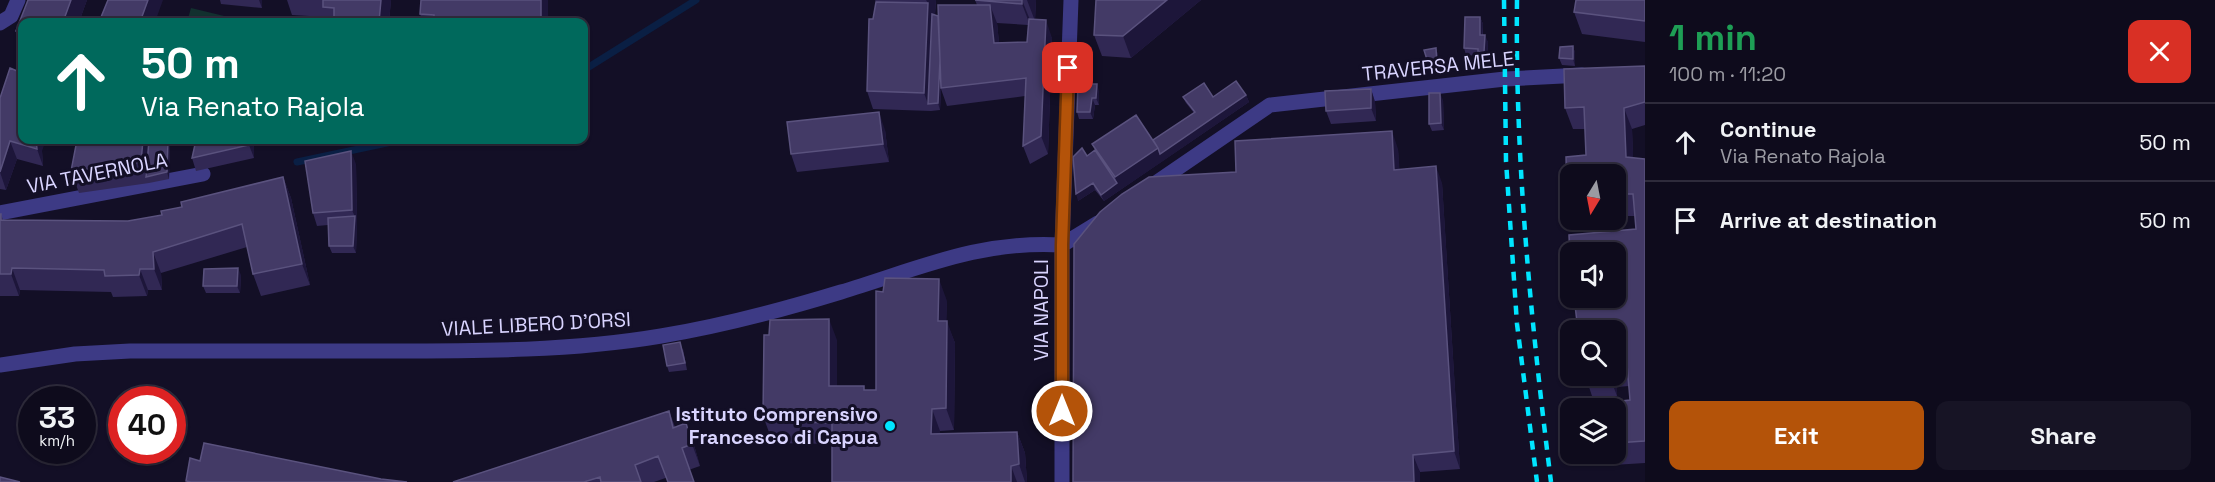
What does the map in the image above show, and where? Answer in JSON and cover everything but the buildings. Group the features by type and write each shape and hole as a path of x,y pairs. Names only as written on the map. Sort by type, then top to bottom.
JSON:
{"street":[{"path":"0,23 11,16 18,0"},
{"name":"VIA NAPOLI","path":"1062,482 1062,245 1071,0"},
{"name":"TRAVERSA MELE","path":"1142,193 1270,105 1505,79 1598,74"},
{"name":"VIA TAVERNOLA","path":"0,213 203,174"},
{"path":"1062,245 1112,213"},
{"name":"VIALE LIBERO D'ORSI","path":"0,365 75,354 130,351 464,351 613,344 702,329 840,292 944,259 994,246 1034,243 1062,245"}],"green space":[{"path":"191,8 232,18 188,18"}],"waterway":[{"path":"588,68 696,0"},
{"path":"297,162 382,144"}],"railway":[{"path":"1504,0 1506,161 1517,324 1537,482"},
{"path":"1517,0 1519,121 1526,241 1551,482"}],"place":[{"name":"Istituto Comprensivo Francesco di Capua","path":"890,426"}],"route":[{"path":"1062,411 1062,245 1068,68"}]}
